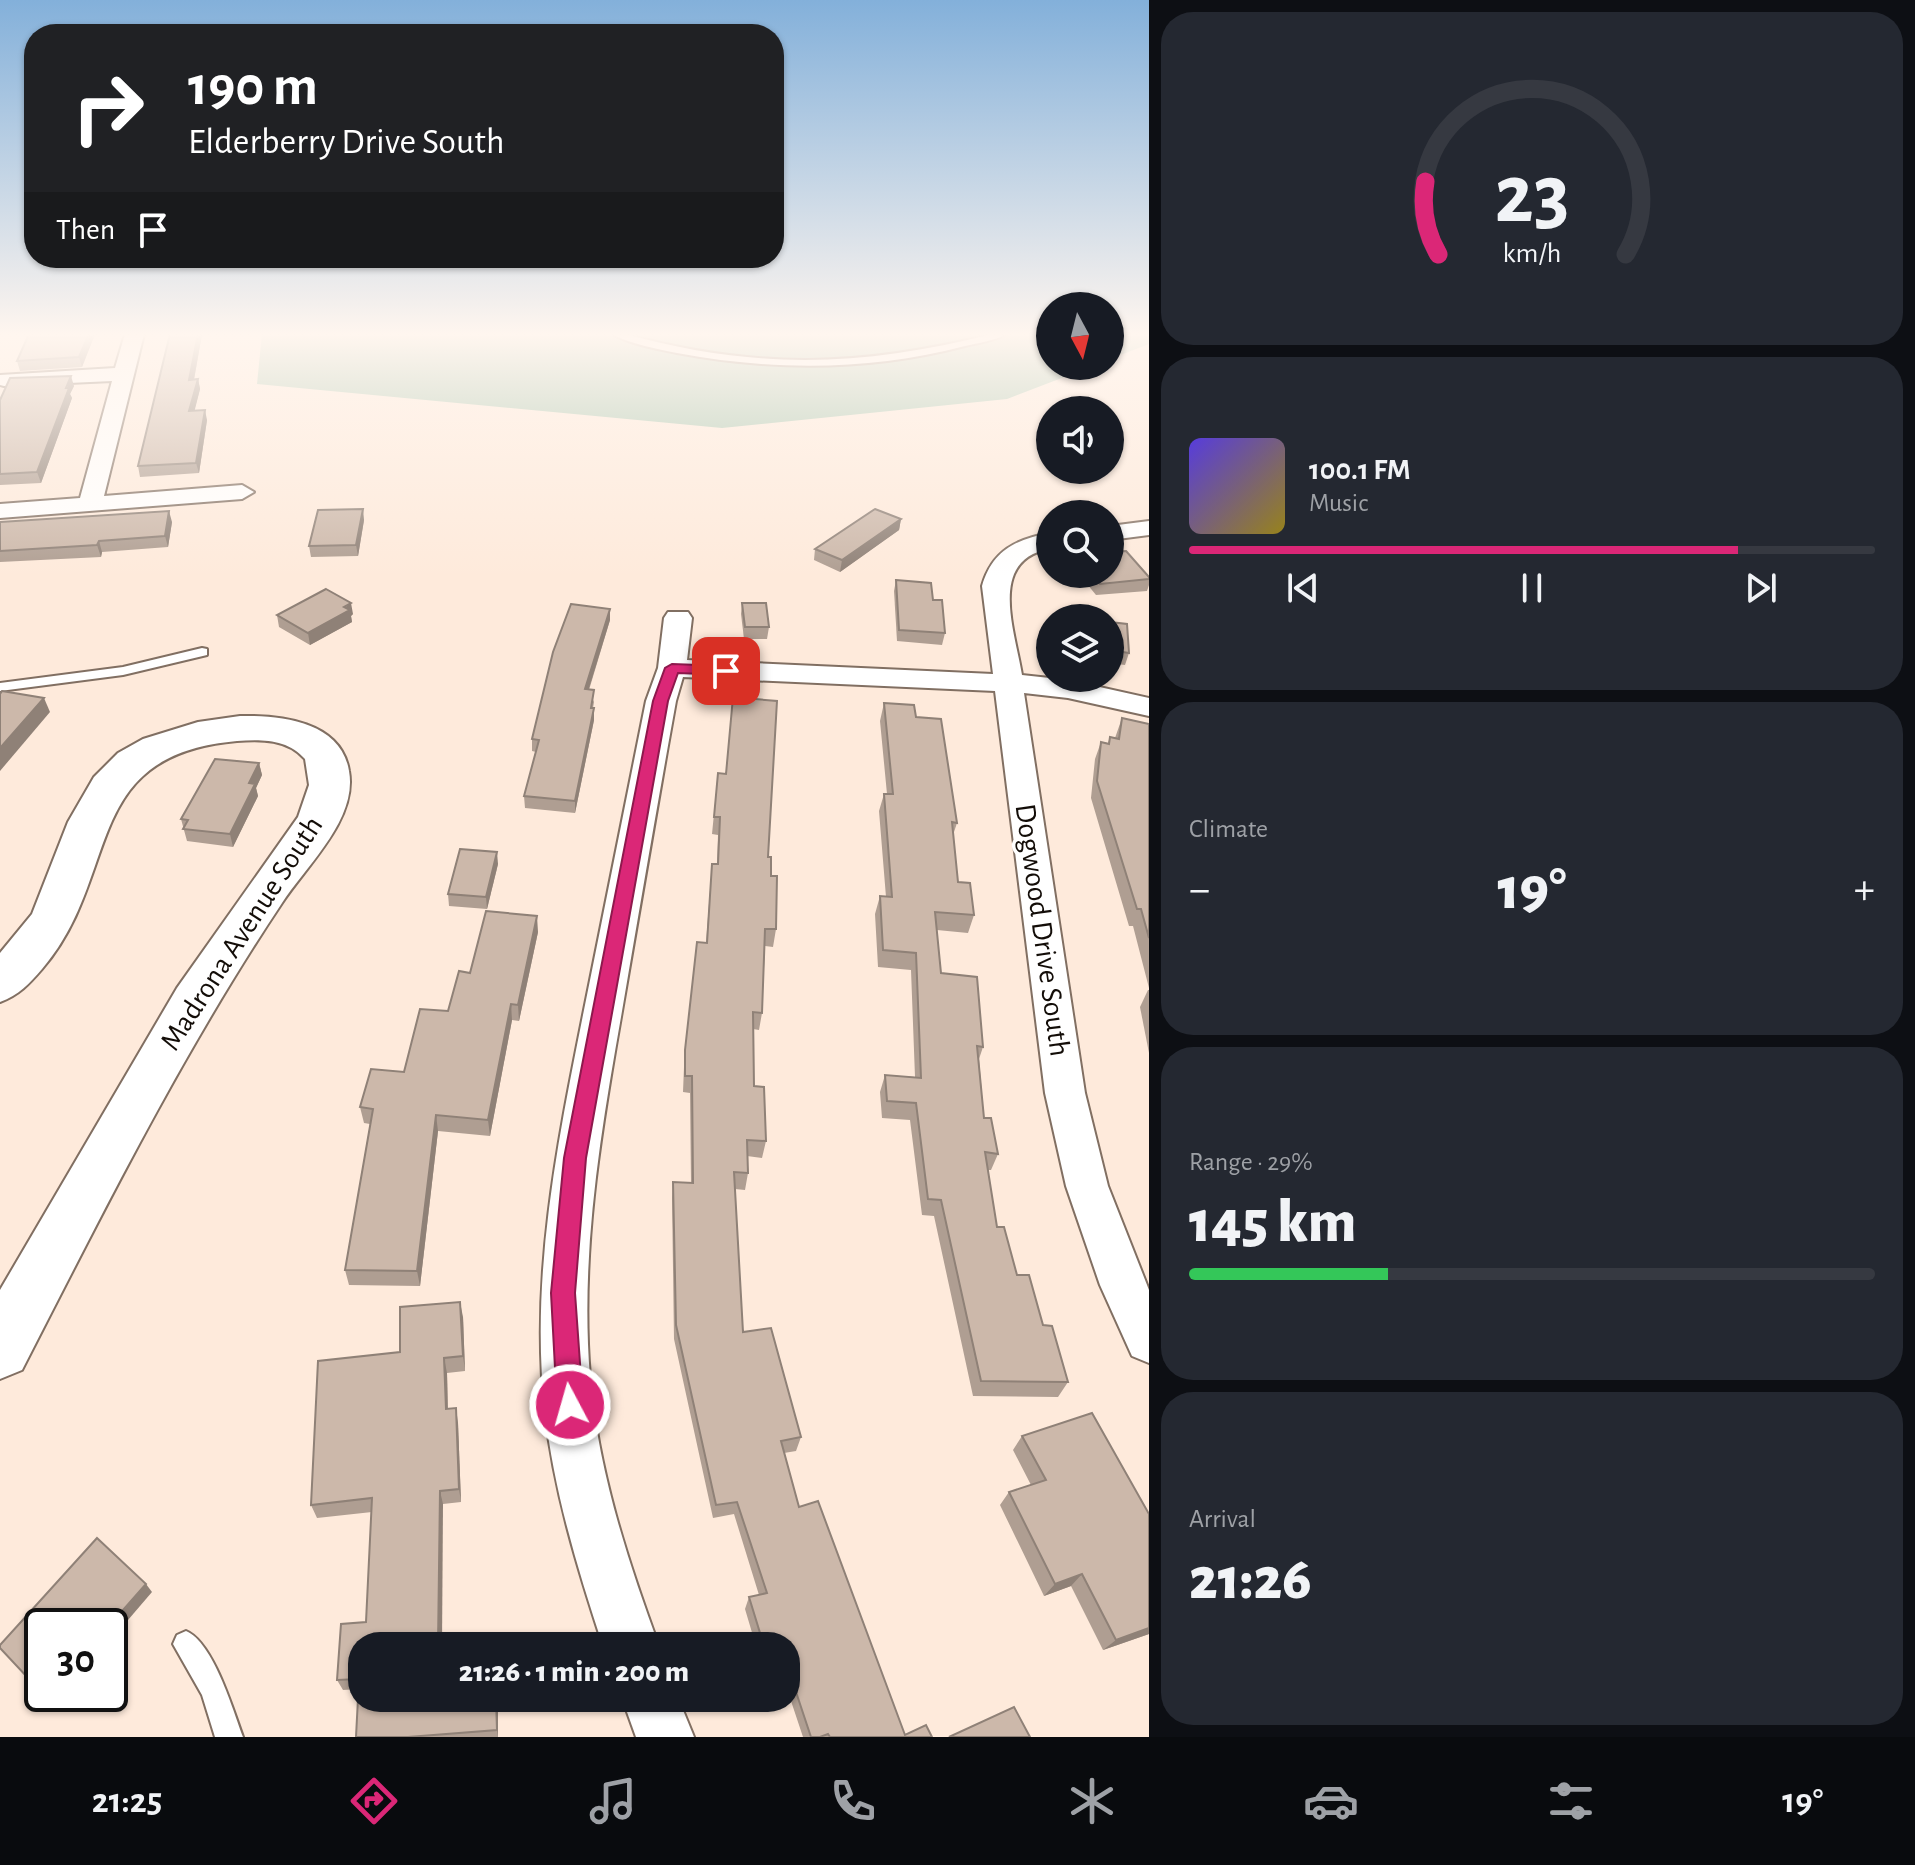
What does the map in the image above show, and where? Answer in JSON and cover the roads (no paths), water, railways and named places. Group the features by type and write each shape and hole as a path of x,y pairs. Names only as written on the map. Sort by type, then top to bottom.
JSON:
{"main road":[{"name":"Madrona Avenue South","path":"0,983 34,948 54,918 97,806 106,788 131,762 170,742 230,729 279,730 297,734 312,742 322,754 329,769 324,805 202,984 112,1140 0,1349"}],"street":[{"path":"90,504 113,415"},
{"path":"0,511 242,492"},
{"path":"1124,531 1149,528"},
{"name":"Dogwood Drive South","path":"1036,544 1017,549 998,569 995,586 1065,1093 1087,1186 1123,1285 1149,1340"},
{"path":"626,1632 581,1485 566,1379 563,1293 575,1158 661,701 672,668 678,618"},
{"path":"672,668 1010,683 1068,689 1149,707"},
{"path":"655,1712 665,1737"}],"lane":[{"path":"0,687 123,671 202,652"},
{"path":"186,1644 213,1689 229,1737"}]}
